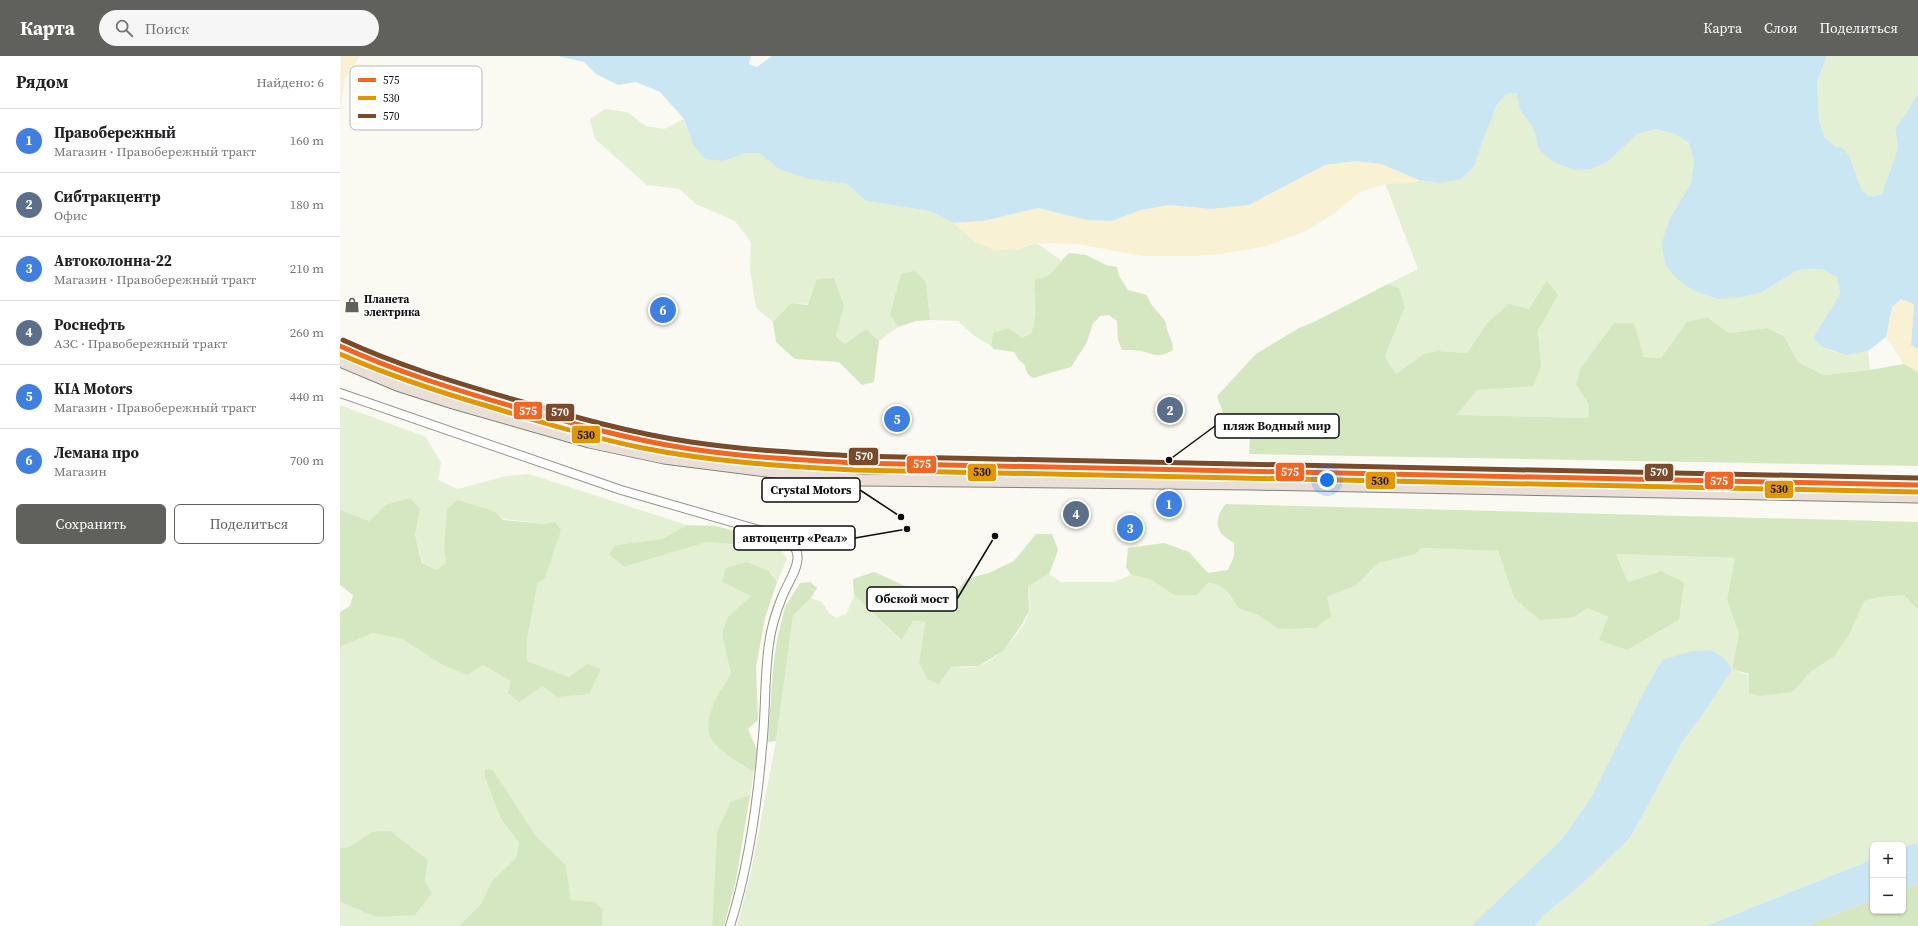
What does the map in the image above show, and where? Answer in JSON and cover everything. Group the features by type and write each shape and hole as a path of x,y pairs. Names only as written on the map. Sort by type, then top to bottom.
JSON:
{"highway":[{"path":"340,346 402,372 592,429 667,445 734,454 864,463 1918,484"},
{"path":"340,361 397,385 446,401 589,442 664,458 733,468 861,480 1013,481 1918,497"},
{"path":"861,480 855,477 852,473 853,469 864,463"},
{"path":"1013,481 1074,476 1165,477 1178,472 1174,470"}],"street":[{"path":"340,393 621,490 780,536 792,544 798,556 798,563 795,572 782,596 772,627 766,676 762,746 751,834 730,926"}],"green space":[{"path":"1827,56 1918,56 1918,92 1907,112 1895,128 1898,148 1882,194 1870,197 1862,191 1850,158 1824,137 1819,119 1817,82"},
{"path":"1516,93 1520,110 1533,128 1539,150 1623,145 1637,134 1656,129 1675,134 1689,143 1694,161 1691,183 1670,218 1663,242 1665,265 1762,292 1798,270 1821,269 1837,277 1840,294 1813,338 1819,344 1838,353 1868,351 1870,370 1824,375 1798,362 1784,336 1767,328 1729,333 1707,317 1687,323 1661,358 1644,357 1634,323 1615,323 1580,369 1576,385 1589,405 1588,418 1457,415 1477,390 1502,387 1541,366 1538,331 1558,295 1529,309 1488,322 1467,353 1438,351 1423,354 1396,374 1385,356 1405,307 1399,288 1388,284 1418,269 1385,183 1414,183 1419,180 1439,183 1475,165 1483,137 1495,110 1506,94"},
{"path":"605,109 627,112 646,126 664,129 684,119 693,145 723,161 747,153 761,153 780,170 808,179 847,184 866,201 930,211 954,223 975,242 1018,249 1036,243 1061,260 1057,270 1046,277 1034,295 1036,314 1031,333 1022,338 1009,328 993,334 991,346 973,335 958,321 930,320 926,282 890,315 898,327 879,341 866,329 845,344 836,335 844,306 791,303 773,322 756,308 750,270 751,242 735,221 696,204 679,189 647,185 595,139 590,119"},
{"path":"1069,253 1086,255 1106,265 1117,267 1119,276 1128,290 1147,295 1151,304 1166,322 1173,350 1159,355 1140,351 1122,350 1118,340 1117,321 1109,315 1100,316 1093,324 1086,344 1071,367 1033,378 1027,373 1025,365 1019,360 1014,352 994,349 991,346 993,333 1009,328 1022,338 1031,333 1035,319 1035,280 1048,276 1052,273"},
{"path":"915,271 926,282 930,320 916,321 898,327 890,315 901,274"},
{"path":"834,278 844,306 836,336 845,344 866,329 879,341 874,382 862,385 839,362 795,359 776,342 773,322 791,303 808,305 817,279"},
{"path":"1547,281 1558,295 1538,331 1541,366 1533,386 1477,390 1457,415 1588,418 1589,405 1576,385 1580,369 1614,323 1634,323 1644,357 1661,358 1687,322 1707,317 1729,333 1767,328 1784,336 1798,362 1824,375 1870,370 1904,364 1918,372 1918,466 1249,454 1251,423 1226,423 1217,396 1256,354 1299,328 1316,321 1388,284 1399,288 1405,307 1385,356 1396,374 1423,354 1438,351 1467,353 1488,322 1509,304 1529,309"},
{"path":"340,405 426,437 441,463 438,480 458,489 506,476 529,474 687,525 662,539 616,545 624,567 707,542 743,545 746,534 779,546 787,559 777,582 769,571 723,582 751,596 722,635 731,674 721,688 741,765 754,772 750,795 731,801 717,832 712,926 602,926 603,909 596,902 571,900 566,865 536,836 485,769 484,775 501,819 519,843 516,858 492,881 481,904 459,926 340,926 340,902 376,917 432,893 425,881 428,860 372,832 349,847 340,848 340,647 373,633 404,639 444,666 468,675 483,665 511,681 542,686 557,697 587,664 569,677 527,661 527,641 546,524 503,519 496,512 444,549 446,563 437,570 423,563 415,535 420,509 385,505 369,521 340,510"},
{"path":"410,498 420,509 415,535 422,563 437,570 446,563 444,549 447,509 458,500 496,512 503,520 546,524 555,522 561,530 545,578 537,584 527,641 527,661 569,677 587,664 601,669 589,694 557,697 542,686 519,702 508,693 511,681 483,665 468,675 444,666 403,639 373,633 340,647 340,612 350,606 353,595 340,585 340,510 369,521 385,505"},
{"path":"1226,504 1918,522 1918,610 1904,595 1881,597 1864,601 1849,635 1835,656 1810,672 1793,692 1760,696 1749,693 1749,674 1732,669 1739,634 1727,600 1735,558 1616,554 1628,582 1661,571 1684,582 1679,620 1627,650 1599,640 1608,617 1587,608 1574,617 1540,620 1514,598 1498,551 1421,548 1416,554 1378,563 1357,585 1327,597 1331,616 1316,628 1278,629 1258,615 1238,608 1233,599 1223,588 1218,585 1208,583 1197,595 1174,595 1150,579 1131,575 1126,567 1128,548 1164,543 1189,552 1208,573 1228,570 1234,556 1234,543 1221,533 1218,526 1219,514"},
{"path":"687,525 716,526 746,534 743,545 707,542 624,567 609,554 616,545 662,539"},
{"path":"1036,534 1052,534 1058,550 1049,574 1028,586 1029,611 1021,626 1003,651 979,666 951,667 939,684 928,680 919,663 925,622 913,621 901,640 854,595 853,579 874,572 930,597 953,596 966,579 989,573 1014,561"},
{"path":"1421,548 1498,551 1514,598 1574,617 1587,608 1608,617 1627,650 1679,620 1660,571 1628,582 1616,554 1736,558 1727,600 1739,634 1732,669 1793,692 1810,672 1835,656 1849,635 1863,601 1881,597 1904,595 1918,610 1918,842 1906,847 1906,842 1870,842 1870,860 1706,926 1535,926 1544,915 1583,883 1630,838 1683,741 1705,711 1731,669 1662,660 1644,691 1591,798 1562,839 1471,926 737,926 751,872 776,741 793,616 811,598 822,602 829,613 836,618 847,613 854,595 900,640 913,621 925,622 919,663 963,668 985,664 993,659 1009,644 1022,627 1029,611 1028,586 1049,574 1061,582 1114,582 1131,575 1150,579 1174,595 1197,595 1208,583 1218,585 1223,587 1230,594 1238,608 1258,615 1278,629 1327,597 1357,585 1378,563 1416,554"},
{"path":"747,562 769,571 777,582 765,618 756,667 758,720 748,729 757,750 754,772 731,758 715,744 709,733 708,724 717,697 731,674 722,635 727,618 751,596 722,582 726,568"},
{"path":"810,582 817,588 811,598 793,616 776,741 768,742 773,669 777,640 785,607 800,583"},
{"path":"485,769 493,770 536,836 566,865 571,900 596,902 603,909 602,926 459,926 481,904 492,881 516,858 519,843 501,819 484,775"},
{"path":"750,795 736,880 724,926 712,926 717,832 731,801"},
{"path":"390,831 428,860 425,881 432,893 415,915 376,917 340,902 340,848 349,847 372,832"},
{"path":"1918,883 1918,926 1804,926 1870,901 1870,914 1906,914 1906,888"}],"sand":[{"path":"341,56 360,56 353,66 350,66 350,71 345,79 340,110"},
{"path":"1356,161 1381,164 1419,180 1414,183 1385,184 1360,192 1335,213 1306,231 1267,246 1221,254 1196,256 1143,256 1078,244 1036,243 1018,249 996,251 975,242 954,223 983,221 1038,208 1086,220 1112,221 1141,210 1169,205 1211,209 1249,205 1325,165"},
{"path":"1901,299 1914,304 1911,344 1918,349 1918,372 1904,364 1886,337 1892,307"}],"water":[{"path":"558,56 751,56 749,64 757,67 772,56 1827,56 1817,82 1819,119 1824,137 1836,147 1843,148 1850,158 1862,191 1870,197 1882,194 1898,148 1895,128 1907,112 1918,92 1918,349 1911,345 1914,304 1901,299 1892,307 1886,337 1868,351 1846,355 1822,347 1813,338 1840,294 1837,277 1821,269 1798,270 1762,292 1741,297 1718,299 1694,291 1679,280 1665,265 1662,242 1670,218 1691,183 1694,161 1689,143 1675,134 1656,129 1637,134 1607,162 1591,169 1574,170 1552,161 1539,150 1533,128 1520,110 1516,93 1506,94 1497,105 1482,142 1475,165 1461,179 1439,183 1419,180 1381,164 1356,161 1325,165 1249,205 1211,209 1169,205 1141,210 1112,221 1086,220 1038,208 983,221 954,223 930,211 866,201 847,184 808,179 780,170 760,153 747,153 723,161 705,159 693,145 684,119 660,92 636,82 618,85 596,74 584,62"},
{"path":"1712,650 1724,659 1732,669 1705,711 1683,741 1630,838 1583,883 1544,915 1535,926 1471,926 1562,839 1591,798 1644,691 1662,660 1693,651"},
{"path":"1918,842 1918,883 1906,888 1906,878 1906,847"},
{"path":"1870,860 1870,901 1804,926 1706,926"}],"transit line":[{"name":"570","path":"343,340 363,349 426,372 490,393 578,418 668,438 711,445 752,449 854,456 1918,478"},
{"name":"575","path":"340,346 382,364 446,386 578,425 668,445 711,452 752,456 854,463 1918,485"},
{"name":"530","path":"340,354 378,370 436,390 587,435 669,453 748,463 854,470 1918,492"}],"place":[{"name":"Планета электрика","path":"352,305"},
{"name":"Лемана про","path":"663,310"},
{"name":"Сибтракцентр","path":"1170,410"},
{"name":"KIA Motors","path":"897,419"},
{"name":"пляж Водный мир","path":"1169,460"},
{"name":"Правобережный","path":"1169,504"},
{"name":"Роснефть","path":"1076,514"},
{"name":"Crystal Motors","path":"901,517"},
{"name":"Автоколонна-22","path":"1130,528"},
{"name":"автоцентр «Реал»","path":"907,529"},
{"name":"Обской мост","path":"995,536"}]}
